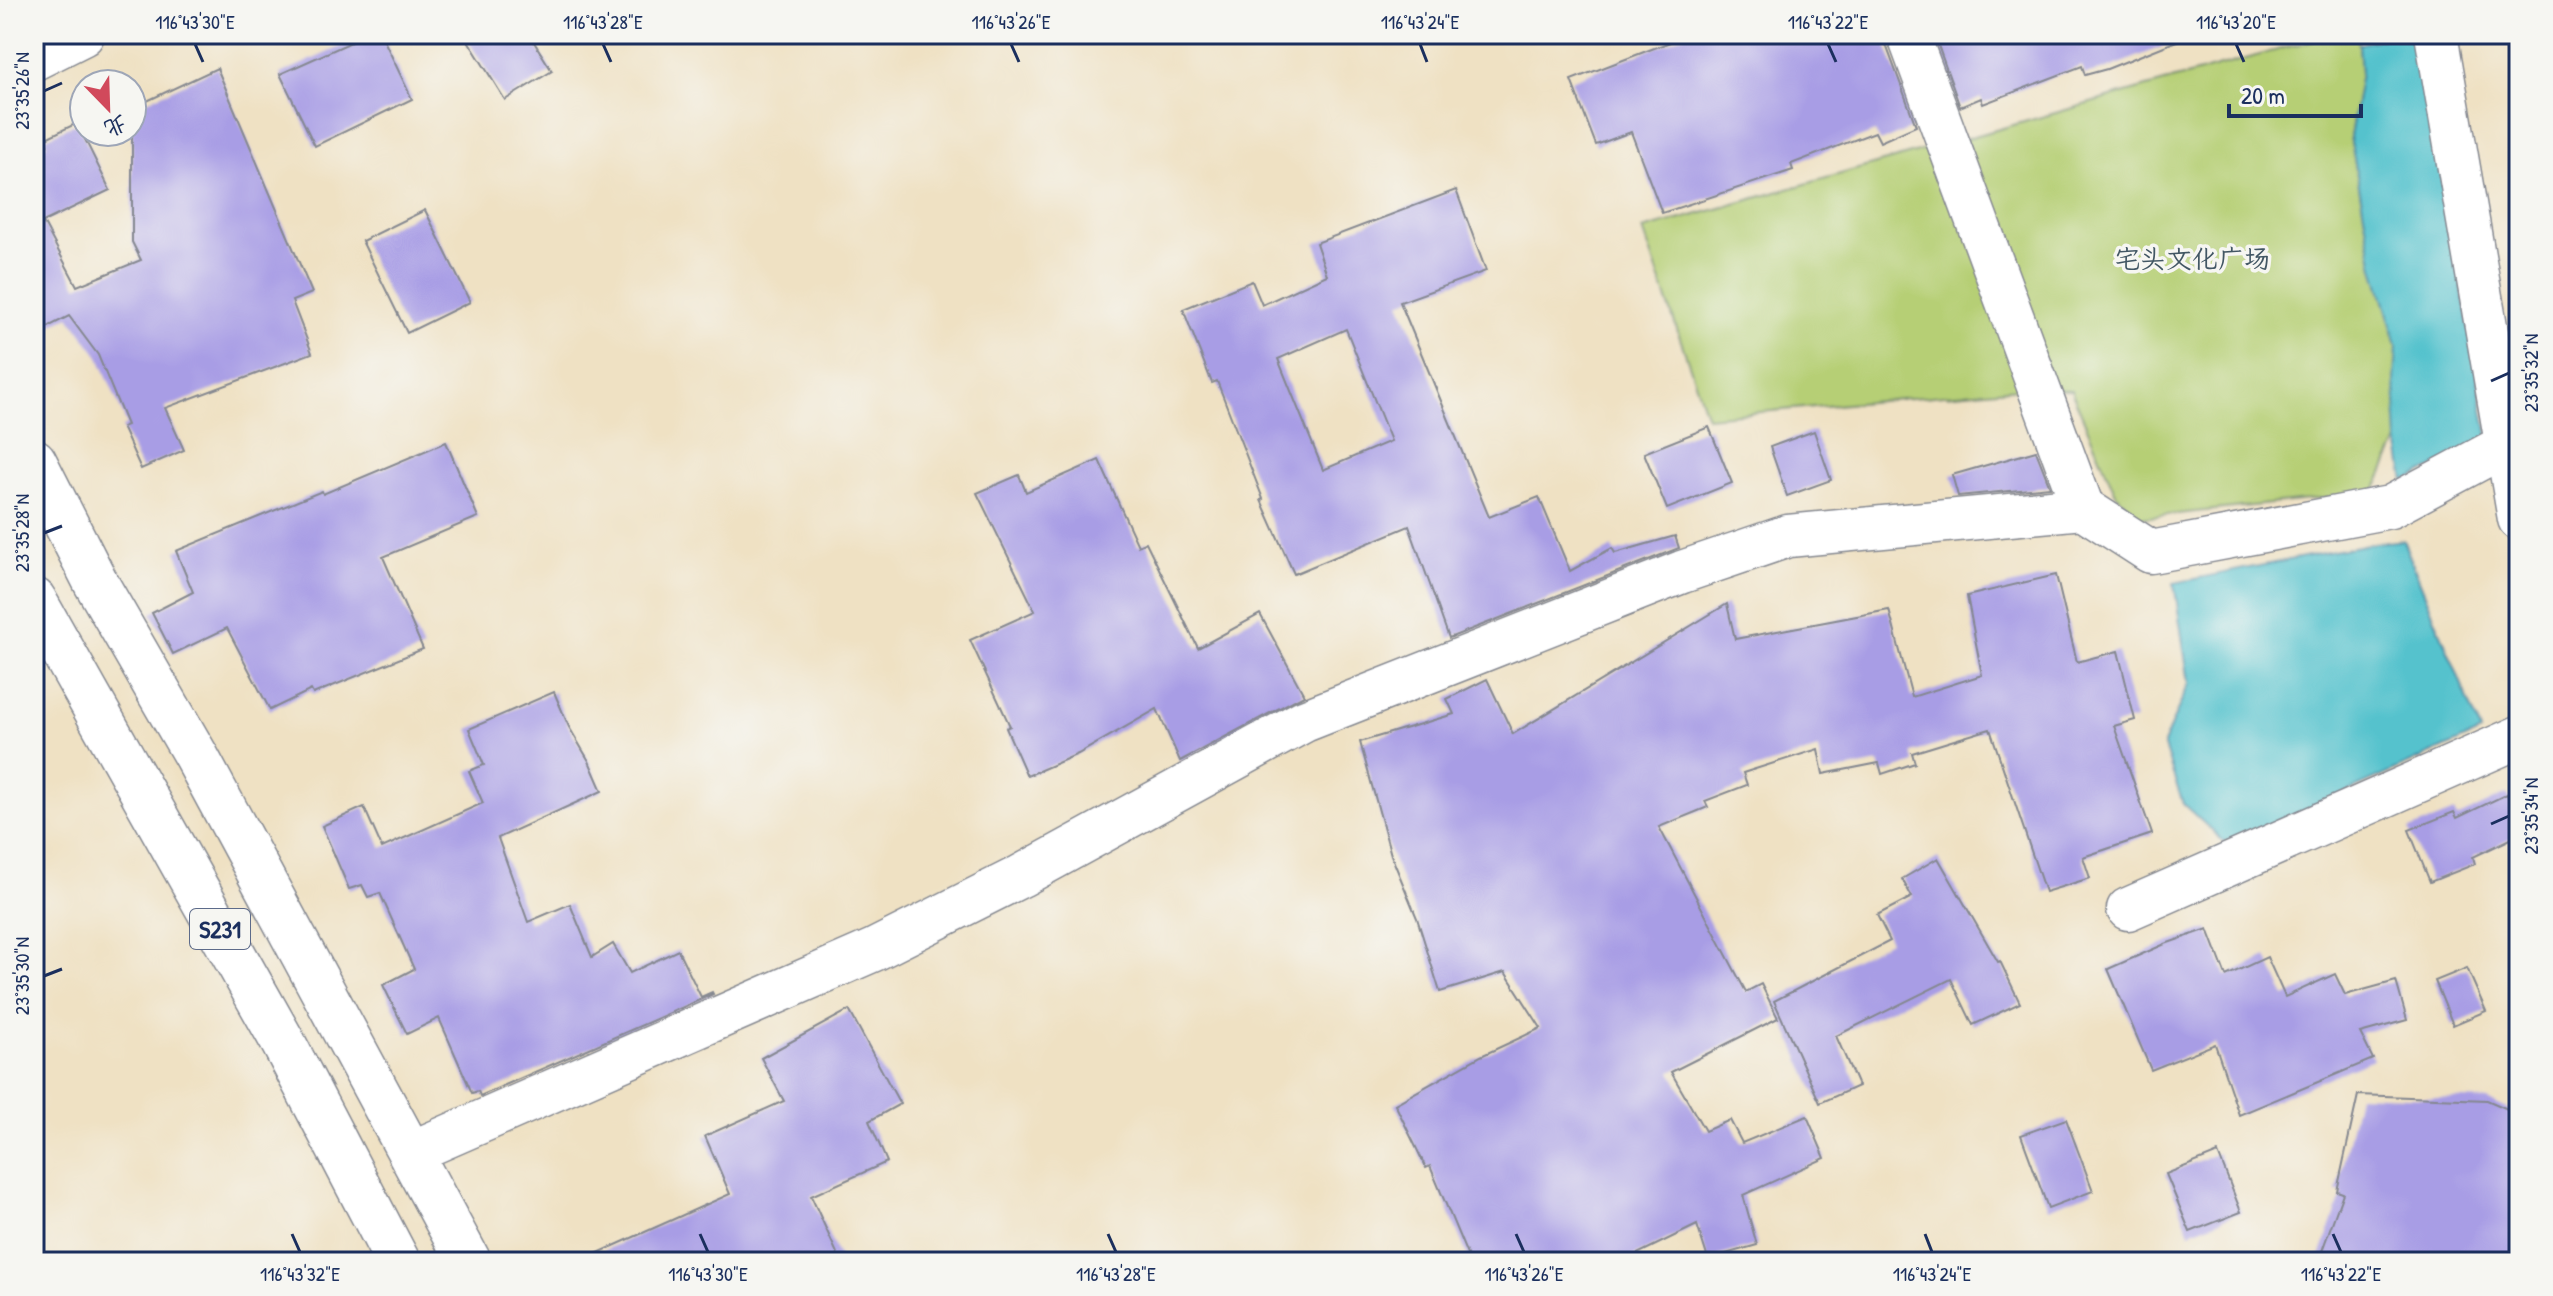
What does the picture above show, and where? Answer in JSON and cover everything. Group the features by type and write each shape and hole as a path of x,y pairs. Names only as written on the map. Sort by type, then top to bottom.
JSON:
{"main road":[{"path":"34,58 82,34"},
{"path":"34,461 96,583 196,756 469,1262"},
{"name":"S231","path":"34,600 284,1044 398,1262"}],"street":[{"path":"1908,34 2083,508 2151,552 2390,507 2506,445"},
{"path":"2436,34 2519,519"},
{"path":"412,1152 874,950 1021,876 1304,721 1682,572 1788,536 2083,508"},
{"path":"2128,909 2519,737"}],"green space":[{"name":"宅头文化广场","path":"2334,34 2358,34 2361,73 2350,137 2374,267 2397,345 2398,441 2374,493 2140,518 2116,494 2071,390 2019,388 1707,417 1643,230"}],"water":[{"path":"2417,34 2489,442 2405,481 2398,441 2397,345 2374,267 2350,137 2361,73 2359,44"},
{"path":"2403,540 2481,732 2257,832 2224,842 2183,804 2163,744 2189,683 2174,583 2368,544"}],"building":[{"path":"369,34 381,34 412,99 315,146 280,74"},
{"path":"464,34 529,34 552,71 505,100"},
{"path":"1685,34 1885,34 1885,42 1916,126 1880,142 1875,132 1791,164 1793,170 1662,213 1631,132 1596,145 1571,80"},
{"path":"1934,34 2189,36 2107,69 2085,75 2082,66 1983,104 1981,98 1960,107"},
{"path":"217,68 312,293 292,301 312,353 165,408 184,450 141,469 122,427 127,425 98,355 69,316 46,328 34,305 34,151 47,145 44,139 68,127 68,148 89,148 110,190 43,222 77,286 141,260 132,242 132,148 148,148 148,100"},
{"path":"1456,190 1486,271 1400,302 1489,517 1539,497 1570,571 1612,548 1615,553 1675,536 1679,548 1449,638 1409,526 1294,574 1261,500 1217,381 1212,383 1183,309 1252,281 1262,305 1327,275 1316,243","holes":["1346,329 1391,441 1323,470 1278,359"]},
{"path":"425,210 470,302 407,333 362,241"},
{"path":"1709,427 1732,483 1667,509 1644,453"},
{"path":"1814,431 1831,480 1787,496 1770,447"},
{"path":"446,442 478,517 383,557 423,649 313,694 311,690 270,710 227,628 173,654 152,613 193,592 176,551"},
{"path":"2036,451 2050,487 1958,496 1952,475"},
{"path":"1099,460 1138,546 1146,542 1198,648 1260,614 1304,695 1180,761 1157,709 1078,754 1027,776 1006,728 1010,726 970,640 1035,611 977,493 1019,475 1026,492"},
{"path":"2056,575 2077,662 2118,651 2135,720 2114,726 2152,834 2083,857 2090,878 2045,892 1990,729 1912,753 1915,763 1882,774 1879,763 1823,774 1818,749 1743,773 1747,785 1705,801 1708,807 1659,827 1746,992 1761,984 1778,1018 1671,1072 1705,1131 1730,1120 1742,1143 1807,1116 1825,1158 1743,1195 1757,1245 1708,1259 1697,1225 1621,1262 1470,1262 1430,1166 1426,1168 1395,1104 1481,1056 1541,1028 1505,972 1440,992 1417,918 1391,855 1360,742 1454,714 1447,699 1487,679 1513,734 1727,604 1735,639 1889,610 1912,697 1982,675 1967,596"},
{"path":"554,692 602,791 498,838 528,922 570,904 592,957 613,944 630,973 678,950 701,997 713,994 480,1096 478,1091 472,1093 439,1018 407,1034 383,985 414,969 380,893 368,897 362,885 349,889 322,826 364,807 382,848 483,803 469,771 484,765 469,729"},
{"path":"2507,794 2519,817 2519,835 2473,857 2475,864 2430,882 2409,830 2454,812 2457,818"},
{"path":"1938,858 2000,961 2020,1003 1973,1025 1951,979 1836,1036 1858,1086 1820,1103 1774,1001 1890,941 1877,915 1912,897 1902,879"},
{"path":"2208,929 2226,976 2267,957 2285,997 2335,974 2345,995 2396,981 2407,1020 2360,1033 2373,1059 2239,1115 2215,1044 2151,1070 2108,969"},
{"path":"2467,968 2486,1011 2453,1025 2435,981"},
{"path":"849,1010 900,1104 869,1121 887,1162 811,1196 841,1262 578,1262 730,1194 705,1136 784,1101 761,1058"},
{"path":"2358,1095 2487,1100 2519,1114 2519,1262 2318,1262 2343,1193 2337,1191"},
{"path":"2066,1119 2093,1191 2048,1208 2021,1135"},
{"path":"2218,1153 2241,1212 2190,1232 2166,1174"}]}
